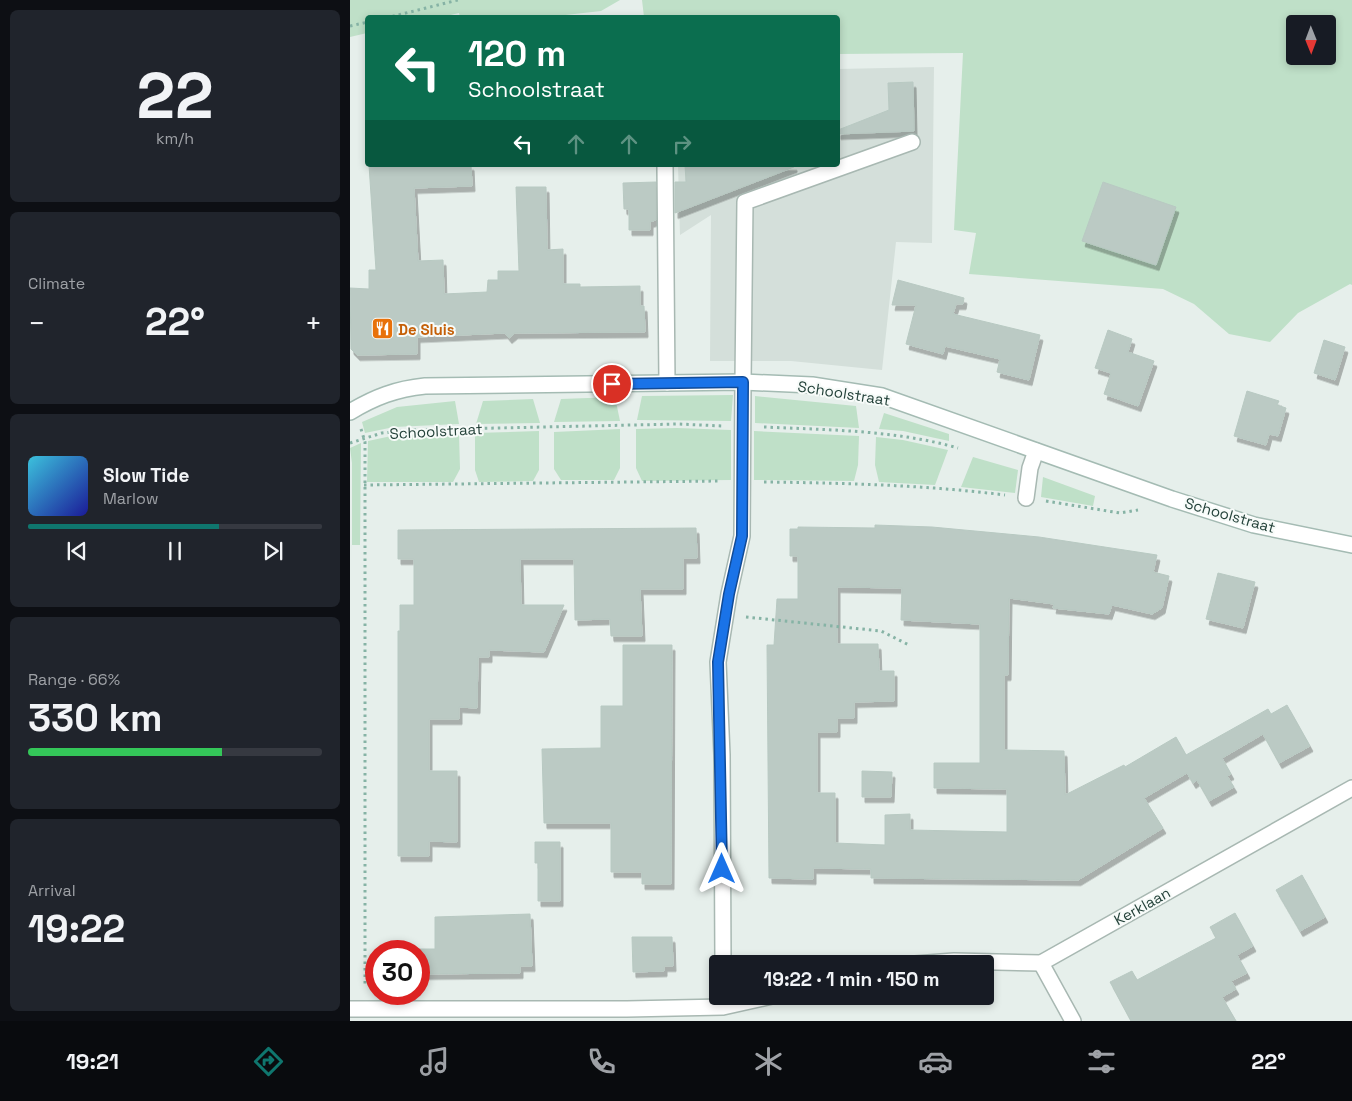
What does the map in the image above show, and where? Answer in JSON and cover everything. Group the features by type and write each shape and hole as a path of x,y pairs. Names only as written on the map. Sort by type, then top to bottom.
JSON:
{"street":[{"path":"723,955 722,755 718,662 742,536 745,202 912,142"},
{"path":"665,167 667,383"},
{"name":"Schoolstraat","path":"352,411 383,394 411,388 743,382 812,385 882,396 1036,452 1254,525 1352,545"},
{"path":"1026,498 1030,468 1036,452"},
{"name":"Kerklaan","path":"1040,963 1352,788"},
{"path":"994,962 1040,963 1073,1021"},
{"path":"357,1008 627,1010 709,1003"}],"path":[{"path":"398,15 458,0"},
{"path":"350,26 365,23"},
{"path":"352,411 363,438 357,1008"},
{"name":"Schoolstraat","path":"350,443 363,438 409,430 678,424 903,436 965,450"},
{"path":"726,614 881,631 909,645"}],"shaded area":[{"path":"934,67 932,243 896,242 882,370 791,361 710,361 711,215 680,235 678,167 840,167 840,69"}],"green space":[{"path":"350,0 620,0 601,11 566,15 460,15 459,13 451,15 365,15 365,33 350,37"},
{"path":"642,0 1352,0 1352,285 1350,284 1298,313 1270,342 1229,334 1194,304 1163,289 969,274 976,233 954,230 963,53 840,54 840,15 644,15"},
{"path":"733,395 731,421 637,420 642,396"},
{"path":"755,396 856,406 859,428 755,423"},
{"path":"615,397 620,421 554,422 561,399"},
{"path":"533,399 540,423 476,424 483,401"},
{"path":"455,401 459,424 394,427 365,433 362,422 397,407"},
{"path":"884,413 949,434 949,441 903,431 879,429"},
{"path":"620,429 620,468 614,480 561,480 554,469 554,432"},
{"path":"636,429 731,430 731,480 642,481 636,468"},
{"path":"539,431 539,470 533,481 479,482 475,470 475,433"},
{"path":"754,431 859,436 858,465 854,481 754,480"},
{"path":"459,434 460,469 453,482 367,482 368,441 396,435"},
{"path":"876,437 903,440 948,450 935,485 879,482 875,465"},
{"path":"361,443 360,545 352,545 352,463 350,448"},
{"path":"973,457 1018,470 1015,493 961,487"},
{"path":"1043,477 1095,496 1093,506 1041,497"}],"building":[{"path":"913,82 914,131 840,134 840,129 889,110 888,83"},
{"path":"369,167 471,167 472,186 414,188 418,261 443,260 444,294 487,292 488,280 498,280 498,271 519,271 516,187 546,187 547,250 563,249 563,284 580,284 580,287 640,286 640,306 644,306 645,332 515,333 509,338 505,333 417,337 417,354 357,355 351,349 350,288 369,289 369,270 376,270"},
{"path":"685,167 794,167 675,213 675,182 686,182"},
{"path":"656,182 656,220 650,222 650,230 629,230 629,209 624,209 623,183"},
{"path":"1103,182 1176,207 1156,265 1082,241"},
{"path":"898,280 964,298 963,304 956,304 953,314 1040,335 1029,380 997,372 1000,359 945,346 943,354 906,344 916,305 892,305"},
{"path":"1108,330 1132,339 1128,352 1154,361 1138,406 1104,394 1111,373 1095,368"},
{"path":"1324,340 1345,347 1335,380 1314,373"},
{"path":"1247,391 1279,401 1277,405 1286,408 1278,436 1269,434 1266,445 1234,436"},
{"path":"875,525 932,527 1039,537 1157,555 1153,572 1169,576 1162,608 1152,614 1112,605 1109,614 1053,608 1054,604 1009,598 1008,675 1004,675 1004,750 1064,751 1065,795 1124,765 1125,767 1176,737 1186,755 1268,709 1271,714 1287,705 1310,746 1279,763 1263,734 1222,758 1231,774 1227,776 1234,787 1209,801 1197,780 1193,783 1187,773 1144,798 1163,828 1078,880 871,878 871,869 813,868 813,879 769,878 767,645 774,645 777,599 798,599 798,556 790,556 790,529 798,529 798,527 875,528","holes":["837,587 902,588 901,620 980,624 980,763 934,763 934,788 1007,789 1007,832 910,830 910,814 885,815 885,845 835,843 835,793 817,793 817,732 837,732 837,718 854,718 854,702 894,701 894,671 879,671 878,644 837,644"]},
{"path":"696,528 697,558 683,558 683,589 640,589 642,636 611,636 610,619 575,620 574,559 520,559 521,605 564,605 544,652 489,650 489,657 478,657 477,708 459,707 459,719 429,719 429,771 457,771 457,842 429,841 429,856 398,856 398,631 400,631 400,605 414,605 414,559 398,559 398,530"},
{"path":"1218,573 1255,582 1243,628 1206,619"},
{"path":"623,645 672,645 671,884 642,884 642,872 611,872 611,823 544,823 542,749 601,748 601,706 623,706"},
{"path":"862,771 892,772 891,797 862,797"},
{"path":"535,842 560,842 560,901 538,901 538,863 535,863"},
{"path":"1302,875 1325,917 1300,931 1276,890"},
{"path":"1235,913 1253,946 1237,955 1247,973 1231,981 1236,989 1222,997 1236,1021 1131,1021 1110,982 1132,971 1137,980 1216,938 1210,927"},
{"path":"530,914 532,966 520,966 520,973 430,974 430,949 435,949 435,917"},
{"path":"632,937 672,937 673,966 664,966 664,971 633,972"}],"place":[{"name":"De Sluis","path":"382,329"}],"route":[{"path":"612,384 743,382 742,536 740,553 729,594 718,662 722,755 722,869"}]}
